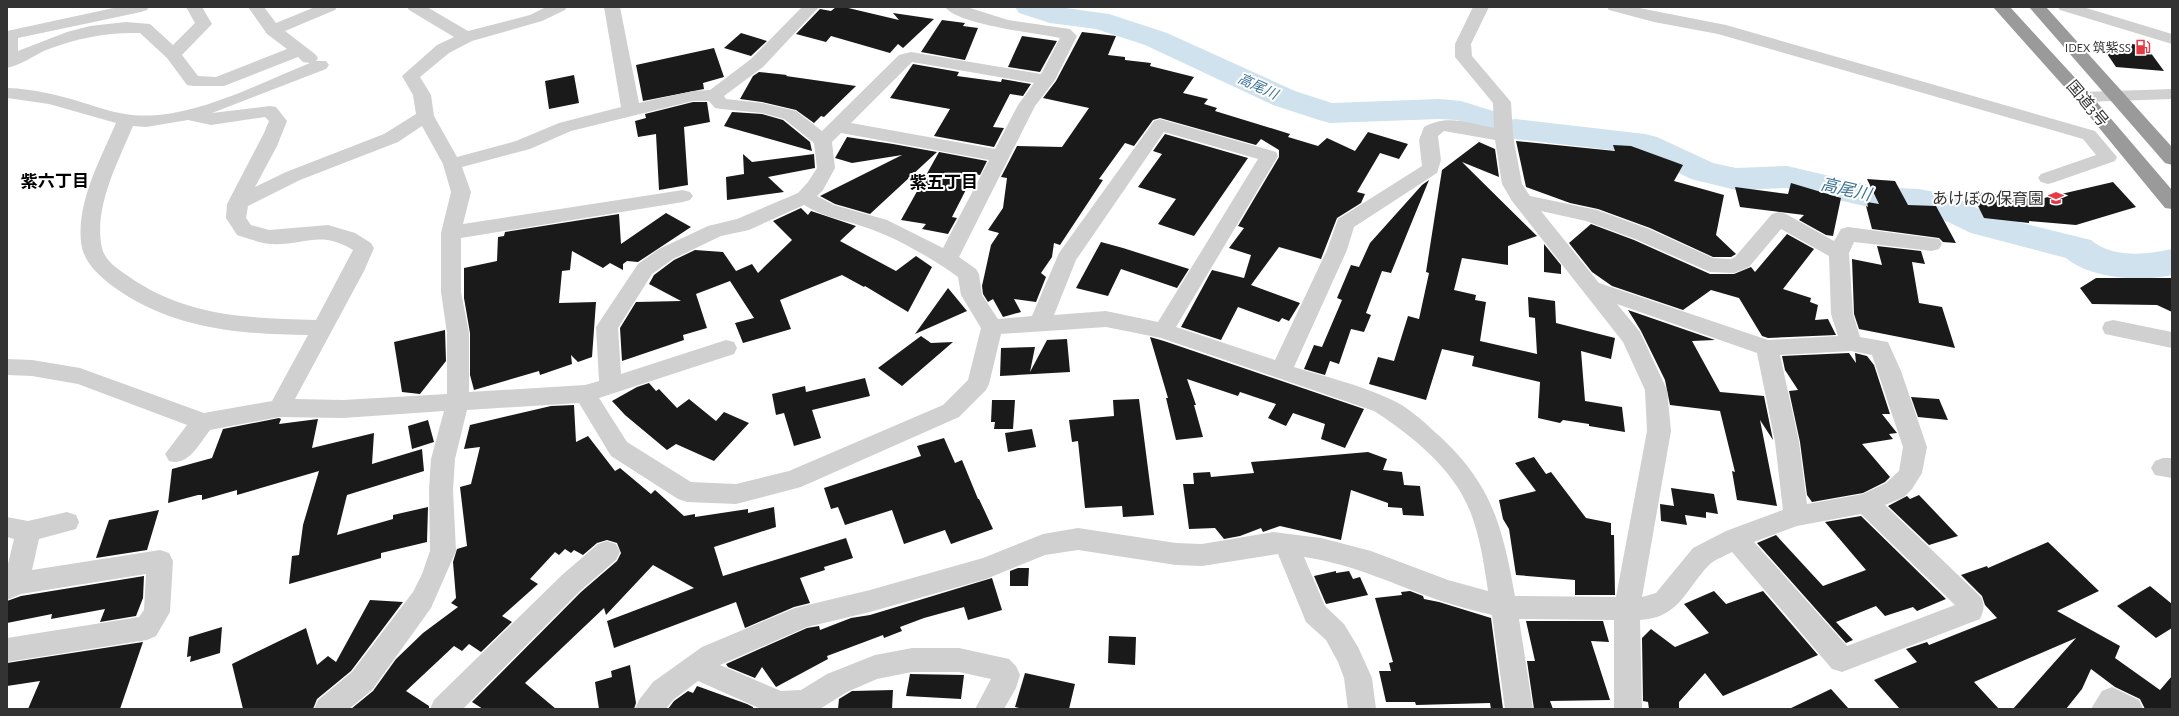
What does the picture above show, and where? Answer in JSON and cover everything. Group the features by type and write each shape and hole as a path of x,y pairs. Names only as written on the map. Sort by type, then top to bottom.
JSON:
{"highway":[{"name":"国道3号","path":"2001,7 2083,97 2172,203"},
{"name":"国道3号","path":"2037,7 2119,97 2172,159"}],"street":[{"path":"8,63 10,35 141,7"},
{"path":"173,54 204,24 194,7"},
{"path":"7,93 21,93 69,103 126,120 147,121 190,115 320,65 299,51 273,30 256,7"},
{"path":"273,30 329,7"},
{"path":"415,7 466,37"},
{"path":"328,709 362,681 422,600 443,551 441,490 443,459 458,402 458,333 451,292 451,233 461,192 452,164 425,116 422,95 411,76 443,49 466,37 536,18 559,7"},
{"path":"612,7 631,110"},
{"path":"452,164 523,145 565,127 692,96 714,95 757,63 811,7"},
{"path":"948,259 1027,105 1046,80 1069,36 1064,33 1028,28 979,16 954,7"},
{"path":"1481,7 1463,44 1464,57 1474,72 1502,102 1504,136 1512,184 1522,201 1632,338 1656,390 1659,431 1656,454 1649,479 1627,609 1628,709"},
{"path":"1616,7 1654,17 1720,29 2088,135 2108,157 2048,178"},
{"path":"2066,7 2172,39"},
{"path":"8,63 52,41 100,29 115,27 144,28 173,54 193,81 218,82 299,51"},
{"path":"823,141 839,127 905,59 911,57 1046,80"},
{"path":"2083,97 2119,97 2172,94"},
{"path":"610,385 607,327 645,269 666,254 715,231 742,225 805,197 816,186 826,168 823,141 790,115 762,108 721,104 714,95"},
{"path":"190,115 211,119 270,111 278,121 274,136 237,204 236,218 244,230 269,238 328,232 348,238 364,248 323,328 279,408"},
{"path":"237,204 293,176 391,138 425,116"},
{"path":"126,120 94,202 91,241 95,260 128,289 162,307 190,316 246,326 323,328"},
{"path":"1040,322 1066,258 1160,124 1269,156 1164,331"},
{"path":"1281,372 1337,250 1345,224 1430,169 1432,164 1427,139 1430,131 1441,125 1450,124 1504,136"},
{"path":"839,127 1001,156"},
{"path":"451,233 683,196"},
{"path":"585,394 619,449 687,492 736,494 793,480 951,411 978,384 992,327 980,310 967,284 969,274 948,259 880,225 828,210 805,197"},
{"path":"1522,201 1590,215 1642,234 1710,265 1734,266 1742,262 1779,219 1839,253"},
{"path":"1851,343 1842,314 1839,253 1848,234 1932,244"},
{"path":"649,709 663,691 711,656 804,616 870,601 986,568 1043,545 1078,540 1176,554 1202,555 1245,550 1273,543 1321,549 1371,562 1446,590 1504,607 1651,608 1665,601 1702,556 1735,538 1796,516 1866,503 1895,490 1904,482 1910,473 1915,447 1890,371 1880,348 1851,343 1767,348 1592,288"},
{"path":"992,327 1040,322 1106,319 1164,331 1281,372 1382,405 1400,416 1421,433 1443,455 1478,500 1491,537 1504,607 1519,709"},
{"path":"2113,328 2172,340"},
{"path":"7,368 32,368 80,376 203,422 279,408 343,409 585,394 726,348"},
{"path":"1767,348 1787,442 1796,516"},
{"path":"177,454 203,422"},
{"path":"1735,538 1842,660 1971,611 1972,605 1866,503"},
{"path":"7,650 147,628 157,612 160,561 12,586 17,529 67,522"},
{"path":"1291,545 1291,557 1315,614 1335,632 1358,678 1362,709"},
{"path":"444,709 571,582 607,552"},
{"path":"695,667 780,704 806,703 837,683 875,667 912,660 959,660 1000,668 1006,675 1002,688 989,709"},
{"path":"2105,709 2112,700 2129,709"}],"building":[{"path":"836,7 844,7 899,20 893,13 934,19 903,48 898,44 890,53 831,36 826,42 796,34 820,9 831,11"},
{"path":"942,20 965,23 963,26 978,28 965,60 921,52"},
{"path":"1082,32 1116,36 1108,55 1125,57 1125,60 1151,63 1150,66 1194,77 1183,93 1208,99 1204,104 1217,108 1215,111 1290,134 1288,137 1318,146 1327,138 1355,151 1368,132 1408,144 1399,159 1380,153 1357,192 1365,194 1361,203 1337,218 1321,259 1279,247 1251,285 1300,303 1289,321 1282,318 1279,322 1238,307 1221,340 1181,327 1212,270 1244,278 1251,255 1229,248 1244,228 1238,226 1279,157 1279,150 1261,139 1256,145 1160,118 1153,120 1134,146 1125,143 1099,179 1103,180 1060,245 1054,243 1052,257 1041,273 1046,277 1036,302 1014,299 1021,312 1003,317 993,299 988,302 983,294 982,286 991,245 999,233 988,230 1003,208 1007,178 1001,177 1017,146 1062,147 1089,108 1043,98 1056,81"},
{"path":"741,33 767,41 751,56 724,48"},
{"path":"1022,36 1057,41 1040,72 1008,67"},
{"path":"2099,42 2145,45 2164,71 2116,67"},
{"path":"714,48 724,77 703,83 704,89 643,101 636,65"},
{"path":"913,64 959,72 957,76 1001,82 1002,79 1031,84 1023,96 1010,94 993,127 1004,128 994,147 934,136 950,109 890,98"},
{"path":"759,72 856,86 824,117 821,116 814,123 796,110 762,102 740,99 753,76"},
{"path":"574,75 579,103 549,109 545,81"},
{"path":"693,102 707,102 710,122 684,127 688,185 659,190 656,134 638,137 635,121 646,118 645,114"},
{"path":"732,112 762,114 783,120 810,142 812,151 724,126"},
{"path":"1165,134 1248,158 1194,236 1158,224 1176,199 1138,187 1162,154 1153,151"},
{"path":"847,137 937,152 870,214 835,204 820,196 902,155 852,163 835,158"},
{"path":"1516,141 1615,151 1613,145 1631,146 1683,165 1674,181 1724,195 1716,235 1736,254 1731,257 1713,257 1650,228 1598,209 1570,203 1526,187"},
{"path":"1479,142 1495,149 1499,177 1462,162 1537,236 1508,246 1508,265 1462,258 1454,290 1476,295 1475,300 1486,302 1480,341 1537,354 1535,318 1529,317 1528,297 1555,301 1556,323 1615,338 1611,359 1581,351 1585,401 1622,407 1625,432 1589,426 1589,424 1563,420 1560,423 1538,418 1540,382 1472,366 1474,356 1442,349 1426,400 1369,384 1378,357 1394,361 1408,316 1419,319 1429,273 1426,272 1442,170"},
{"path":"939,152 987,161 980,175 974,174 952,217 957,218 948,234 922,229 926,224 901,220"},
{"path":"743,154 752,162 814,154 815,168 768,177 784,192 727,200 726,177 744,174"},
{"path":"1867,179 1895,181 1908,205 1936,206 1956,243 1943,242 1939,238 1872,229 1866,206 1868,207 1867,202 1879,204"},
{"path":"1429,180 1391,273 1382,271 1366,313 1371,315 1364,332 1351,329 1339,364 1330,361 1325,375 1304,369 1314,345 1322,347 1342,300 1337,298 1351,265 1359,267 1370,243 1422,185"},
{"path":"2113,182 2136,207 2076,225 2029,221 2029,223 1984,218 1971,192 2044,198"},
{"path":"1791,183 1841,198 1833,236 1826,235 1799,220 1804,215 1740,207 1735,187 1788,194"},
{"path":"801,208 808,215 811,211 856,226 840,241 896,271 916,256 932,267 908,312 865,286 864,287 842,275 780,300 791,329 743,343 735,323 754,318 730,281 696,294 707,328 683,335 684,340 622,361 620,328 636,302 681,301 649,284 654,275 674,260 695,250 723,252 736,271 752,264 758,273 792,240 773,221"},
{"path":"666,213 691,227 638,262 627,261 623,264 623,270 610,263 603,268 572,251 570,270 562,271 559,303 596,302 592,357 578,362 571,355 572,364 540,375 539,371 474,390 470,375 470,333 464,298 464,268 497,261 498,237 504,236 505,232 619,214 621,244"},
{"path":"1591,224 1634,240 1710,274 1734,274 1751,267 1755,272 1787,234 1814,249 1783,289 1811,298 1810,302 1818,305 1815,320 1828,319 1836,335 1768,338 1762,336 1739,298 1711,290 1683,310 1612,286 1592,272 1569,243"},
{"path":"1101,242 1189,269 1177,288 1121,269 1108,296 1076,288"},
{"path":"1544,244 1561,265 1561,274 1544,272"},
{"path":"1877,246 1921,251 1925,264 1912,262 1919,303 1942,307 1955,348 1859,329 1854,314 1852,259 1882,265"},
{"path":"2096,278 2172,278 2172,312 2157,305 2092,304 2080,288"},
{"path":"948,288 967,311 915,334"},
{"path":"1628,310 1715,340 1692,341 1720,392 1764,396 1773,440 1760,420 1777,506 1737,500 1732,471 1735,472 1720,411 1670,405 1665,380 1641,331"},
{"path":"445,330 446,361 420,394 402,392 394,342"},
{"path":"921,336 931,343 953,342 902,386 878,368"},
{"path":"1150,337 1364,409 1345,448 1321,439 1325,424 1293,413 1286,426 1268,418 1276,404 1240,392 1238,396 1187,379 1196,405 1194,405 1203,437 1176,440 1166,398 1168,398"},
{"path":"1067,339 1070,372 1000,376 1001,348 1035,347 1030,372 1047,340"},
{"path":"1849,353 1856,363 1855,353 1867,356 1874,365 1890,414 1882,414 1897,433 1889,434 1893,439 1862,444 1890,477 1885,482 1863,493 1812,502 1807,495 1800,442 1789,391 1798,390 1785,370 1782,356"},
{"path":"865,378 870,396 812,410 821,438 794,446 784,413 776,415 772,394 805,386 806,392"},
{"path":"649,383 656,391 659,389 677,408 689,399 716,421 724,412 749,423 714,461 676,444 667,450 625,415 612,401 637,387"},
{"path":"1911,397 1939,399 1948,420 1918,417"},
{"path":"1139,399 1154,515 1123,517 1122,506 1085,508 1078,441 1072,442 1069,420 1114,416 1113,400"},
{"path":"992,400 1015,400 1013,429 994,429 995,422 991,422"},
{"path":"574,405 576,442 588,436 615,471 620,468 651,494 655,490 684,516 695,514 695,517 748,509 748,513 774,507 776,527 714,547 723,576 846,538 853,558 824,567 825,570 800,578 810,603 794,607 745,628 736,602 614,648 607,621 694,588 653,565 606,615 604,608 525,683 556,709 483,709 472,702 581,592 617,561 621,553 617,543 607,540 597,543 583,555 574,550 571,553 565,549 559,555 555,552 530,579 538,584 502,616 512,622 481,652 469,644 462,651 454,646 406,691 429,706 429,709 351,709 373,691 396,659 423,633 458,607 451,603 456,598 453,562 457,549 467,546 460,487 471,484 480,447 464,449 470,425 551,406"},
{"path":"279,418 281,419 279,424 318,419 312,448 374,433 372,464 422,449 424,471 347,495 337,535 393,519 393,515 428,507 427,542 381,553 381,558 289,584 292,556 299,555 303,525 319,471 237,495 237,490 202,500 202,495 198,495 168,503 172,469 212,458 223,429"},
{"path":"428,420 434,442 412,449 408,426"},
{"path":"1032,429 1036,447 1008,452 1005,433"},
{"path":"944,438 955,463 962,460 978,499 993,529 951,544 945,530 904,544 892,510 845,525 838,507 831,509 824,488 921,456 917,446"},
{"path":"1368,452 1387,459 1383,470 1402,472 1404,485 1420,486 1424,516 1403,515 1402,508 1388,507 1388,503 1351,490 1341,540 1280,526 1263,532 1261,528 1240,536 1224,539 1215,528 1189,529 1183,484 1194,484 1193,473 1210,472 1211,477 1254,473 1251,462"},
{"path":"1534,457 1546,474 1551,472 1586,518 1611,523 1611,535 1614,535 1615,595 1575,595 1575,580 1516,575 1509,529 1503,519 1499,500 1536,491 1515,463"},
{"path":"1671,488 1714,494 1718,514 1706,512 1706,518 1685,515 1687,525 1661,521 1660,504 1674,506"},
{"path":"1919,495 1958,536 1929,545 1888,506 1907,496 1910,499"},
{"path":"159,510 147,550 96,558 109,520"},
{"path":"1861,516 1946,599 1917,611 1913,607 1885,616 1876,606 1836,622 1853,640 1846,643 1757,543 1776,535 1823,586 1866,570 1825,522"},
{"path":"2048,542 2099,591 2057,611 2120,646 2115,658 2160,690 2172,676 2172,709 2145,709 2140,699 2115,687 2091,669 2082,689 2066,709 2013,709 2076,638 1974,682 1999,709 1900,709 1874,680 1917,662 1906,649 1927,642 1929,645 1997,618 1985,605 1982,596 1961,575 1987,566 1988,568"},
{"path":"1018,568 1029,568 1028,586 1010,586 1010,571"},
{"path":"1336,571 1336,573 1349,571 1353,579 1360,577 1368,595 1326,604 1314,576"},
{"path":"144,576 143,598 136,616 100,622 105,609 51,619 52,614 7,623 7,601 21,596"},
{"path":"992,578 1002,610 968,620 964,607 924,618 900,627 902,631 884,638 883,635 827,656 828,659 776,687 762,667 755,678 728,667 726,664 807,628 819,626 820,630 851,618 870,615"},
{"path":"2150,586 2172,604 2172,628 2156,638 2117,606"},
{"path":"1410,591 1423,596 1424,599 1439,602 1491,618 1503,709 1491,709 1490,703 1416,705 1415,702 1386,702 1379,671 1391,671 1389,663 1393,662 1375,598 1402,595 1401,592"},
{"path":"1714,591 1726,604 1763,591 1818,655 1723,696 1705,673 1679,702 1679,709 1649,709 1648,702 1643,701 1642,638 1651,629 1675,647 1709,633 1684,604"},
{"path":"370,600 403,602 351,671 317,699 313,709 243,709 232,664 306,628 317,665 328,656 336,662"},
{"path":"1526,621 1603,621 1609,642 1591,641 1610,700 1550,701 1553,709 1534,709 1527,661 1535,661"},
{"path":"222,627 220,653 190,662 191,656 187,657 189,637"},
{"path":"1109,636 1136,637 1135,665 1108,663"},
{"path":"143,642 120,709 28,709 40,681 7,686 7,663"},
{"path":"630,665 636,703 634,709 599,709 595,682 612,677 611,671"},
{"path":"1025,673 1075,684 1069,709 1024,709 1015,707"},
{"path":"910,674 964,675 961,699 906,696"},
{"path":"697,686 747,704 753,707 753,709 668,709 674,701 688,691 693,693"},
{"path":"1831,689 1849,709 1789,709"},
{"path":"893,690 892,709 838,709 839,699 852,691"}],"waterway":[{"name":"高尾川","path":"1029,7 1060,17 1099,20 1156,39 1284,98 1330,113 1439,109 1461,111 1495,122"},
{"name":"高尾川","path":"1515,129 1645,144 1703,171 1736,179 1787,177 1812,182 1849,193 1877,198 1919,200 1940,204 1983,225 2078,249 2089,258 2130,266 2154,266 2172,262"}],"place":[{"name":"IDEX 筑紫SS","path":"2143,47"},
{"name":"あけぼの保育園","path":"2056,198"}],"district":[{"name":"紫六丁目","path":"55,181"},
{"name":"紫五丁目","path":"944,182"}]}
